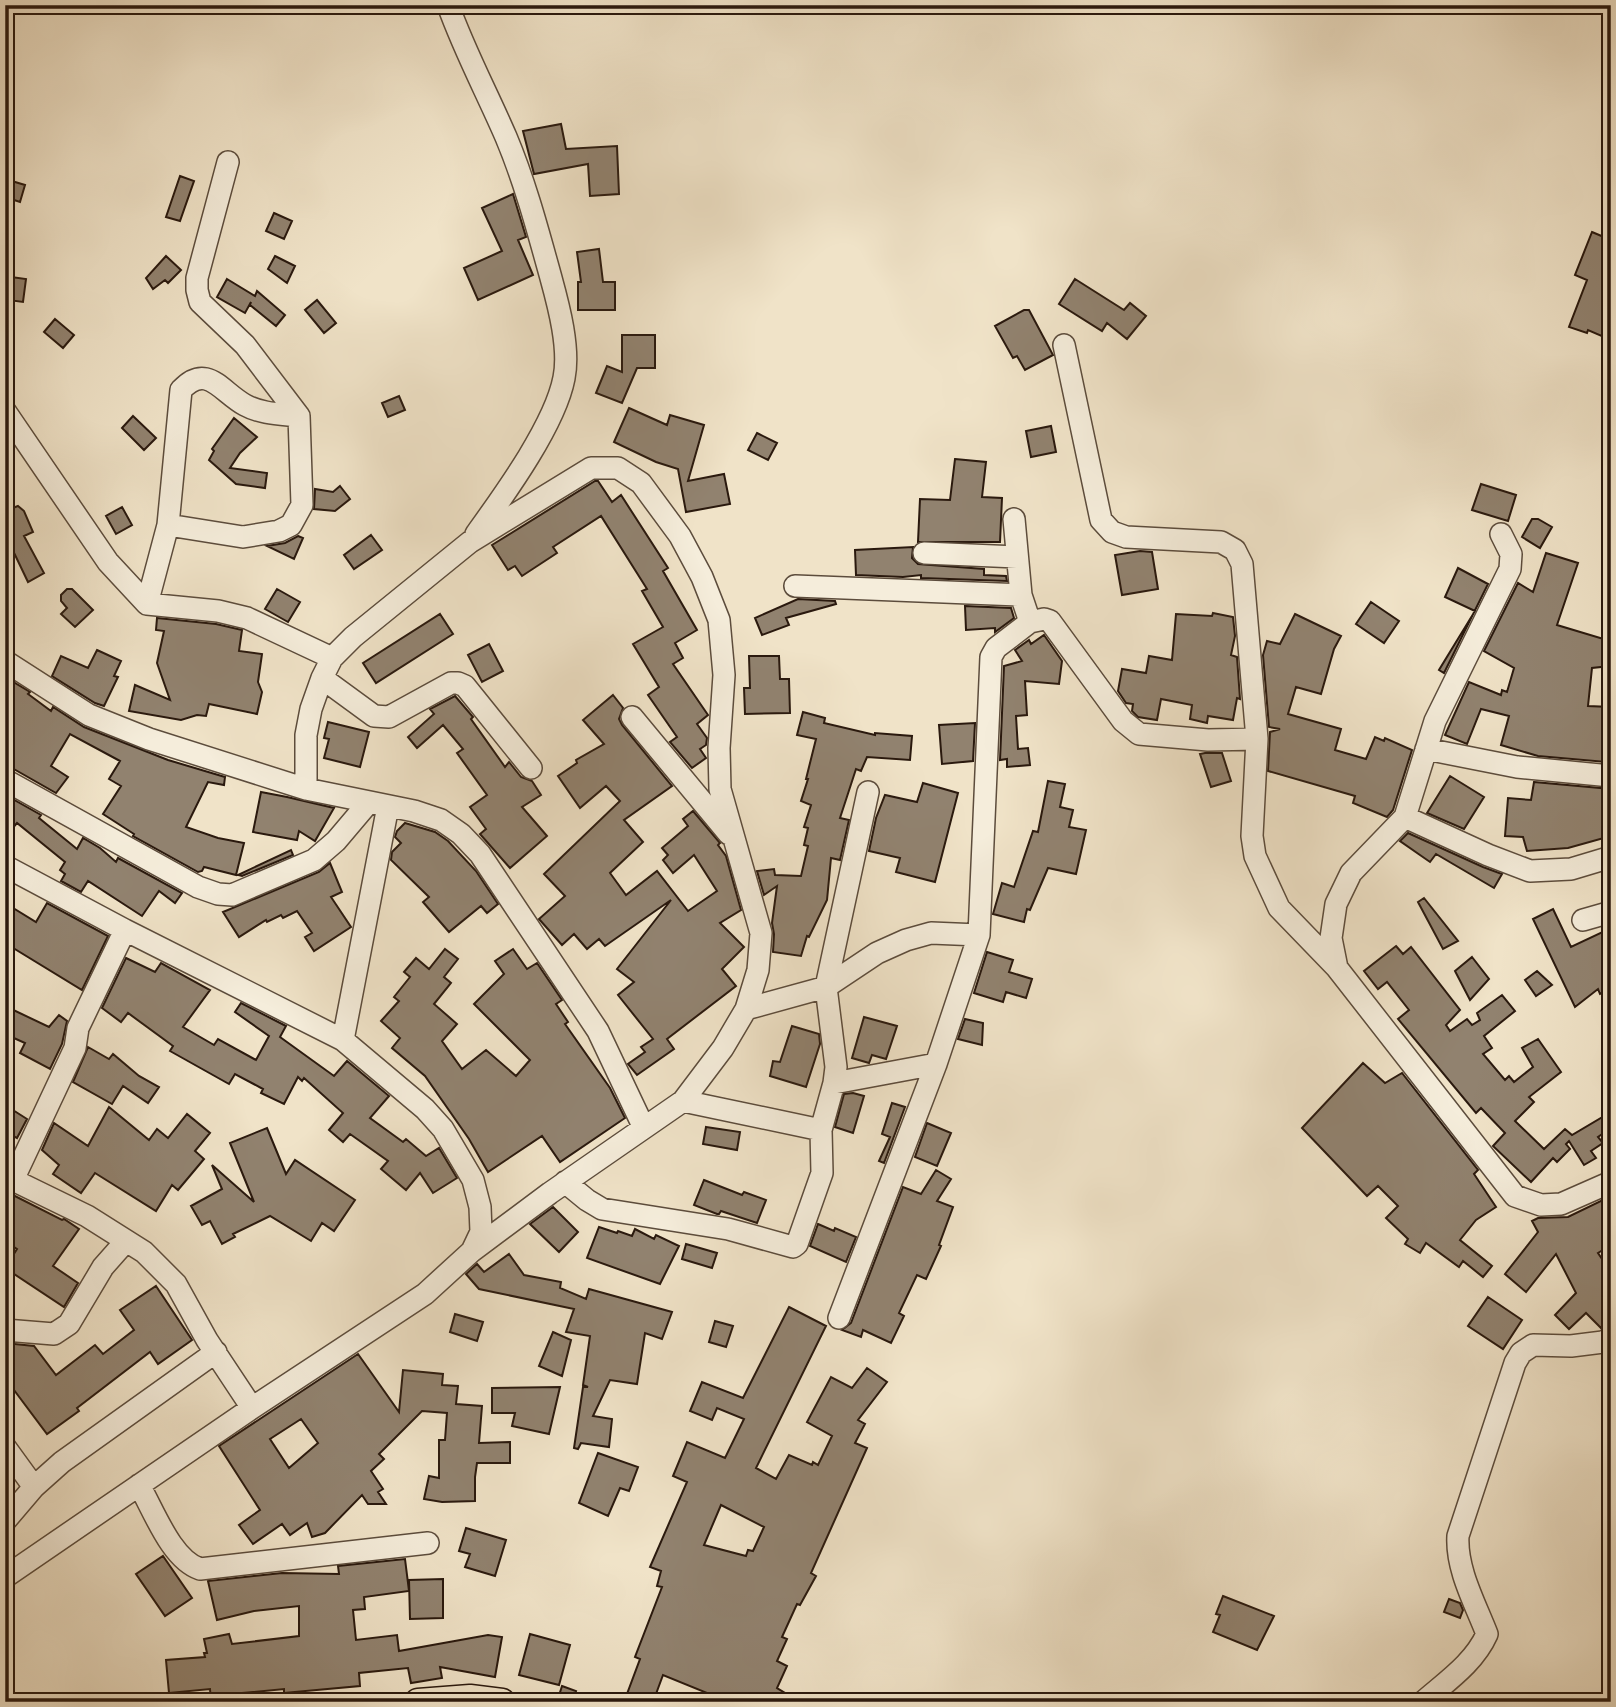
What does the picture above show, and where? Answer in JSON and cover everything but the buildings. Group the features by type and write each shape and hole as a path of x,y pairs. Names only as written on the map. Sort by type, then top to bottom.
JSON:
{"main road":[{"path":"418,1702 470,1698 502,1702"}],"street":[{"path":"448,5 511,151 544,251 564,341 565,377 550,417 510,486 470,542"},
{"path":"168,525 243,537 279,531 291,525 302,505 299,416 244,345 200,302 197,290 197,278 228,162"},
{"path":"1064,345 1101,520 1112,532 1126,537 1221,542 1235,550 1242,564 1257,739 1252,836 1255,856 1279,908 1337,968 1515,1196 1541,1205 1562,1204 1611,1182"},
{"path":"147,604 168,525 181,390 189,381 198,377 209,380 245,406 260,411 299,416"},
{"path":"5,411 108,562 147,604 218,611 247,618 332,658"},
{"path":"5,1577 252,1408 425,1294 472,1251 565,1182 683,1101 723,1048 746,1009 758,970 761,933 720,789 719,748 724,675 719,620 702,577 680,536 641,483 618,468 591,468 470,542 353,637 332,658 311,709 306,736 306,789"},
{"path":"1014,519 1021,595 1030,622"},
{"path":"1337,968 1331,938 1336,904 1351,873 1405,817 1435,721 1510,569 1511,554 1501,534"},
{"path":"924,553 1017,557"},
{"path":"795,586 1021,595"},
{"path":"839,1318 936,1064 979,935 991,657 996,648 1030,622 1044,619 1050,621 1123,721 1139,734 1209,740 1257,739"},
{"path":"5,661 89,715 149,739 306,789 441,820 461,834 480,854 598,1031 644,1128"},
{"path":"322,678 374,716 389,717 451,683 458,682 465,686 531,768"},
{"path":"632,717 734,841"},
{"path":"1426,750 1517,767 1611,776"},
{"path":"5,780 198,887 218,894 232,895 314,860 378,804"},
{"path":"565,1182 602,1209 728,1229 793,1247 796,1244 822,1173 821,1130 836,1067 826,987 868,792"},
{"path":"343,1040 378,804"},
{"path":"1405,817 1530,871 1571,869 1611,857"},
{"path":"5,866 343,1040 425,1109 443,1129 473,1180 480,1207 481,1232 472,1251"},
{"path":"1583,919 1611,912"},
{"path":"125,930 78,1028 75,1048 9,1178 87,1216 144,1252 176,1284 252,1408"},
{"path":"746,1009 826,987 877,953 905,940 931,933 979,935"},
{"path":"834,1083 936,1064"},
{"path":"683,1101 821,1130"},
{"path":"5,1330 54,1334 62,1331 69,1324 103,1267 126,1241"},
{"path":"1423,1702 1471,1660 1487,1633 1462,1570 1457,1550 1458,1536 1515,1363 1521,1353 1533,1345 1571,1346 1603,1342 1611,1338"},
{"path":"5,1521 34,1487 62,1462 216,1352"},
{"path":"5,1447 34,1487"},
{"path":"138,1485 178,1555 188,1565 200,1569 428,1543"}]}
